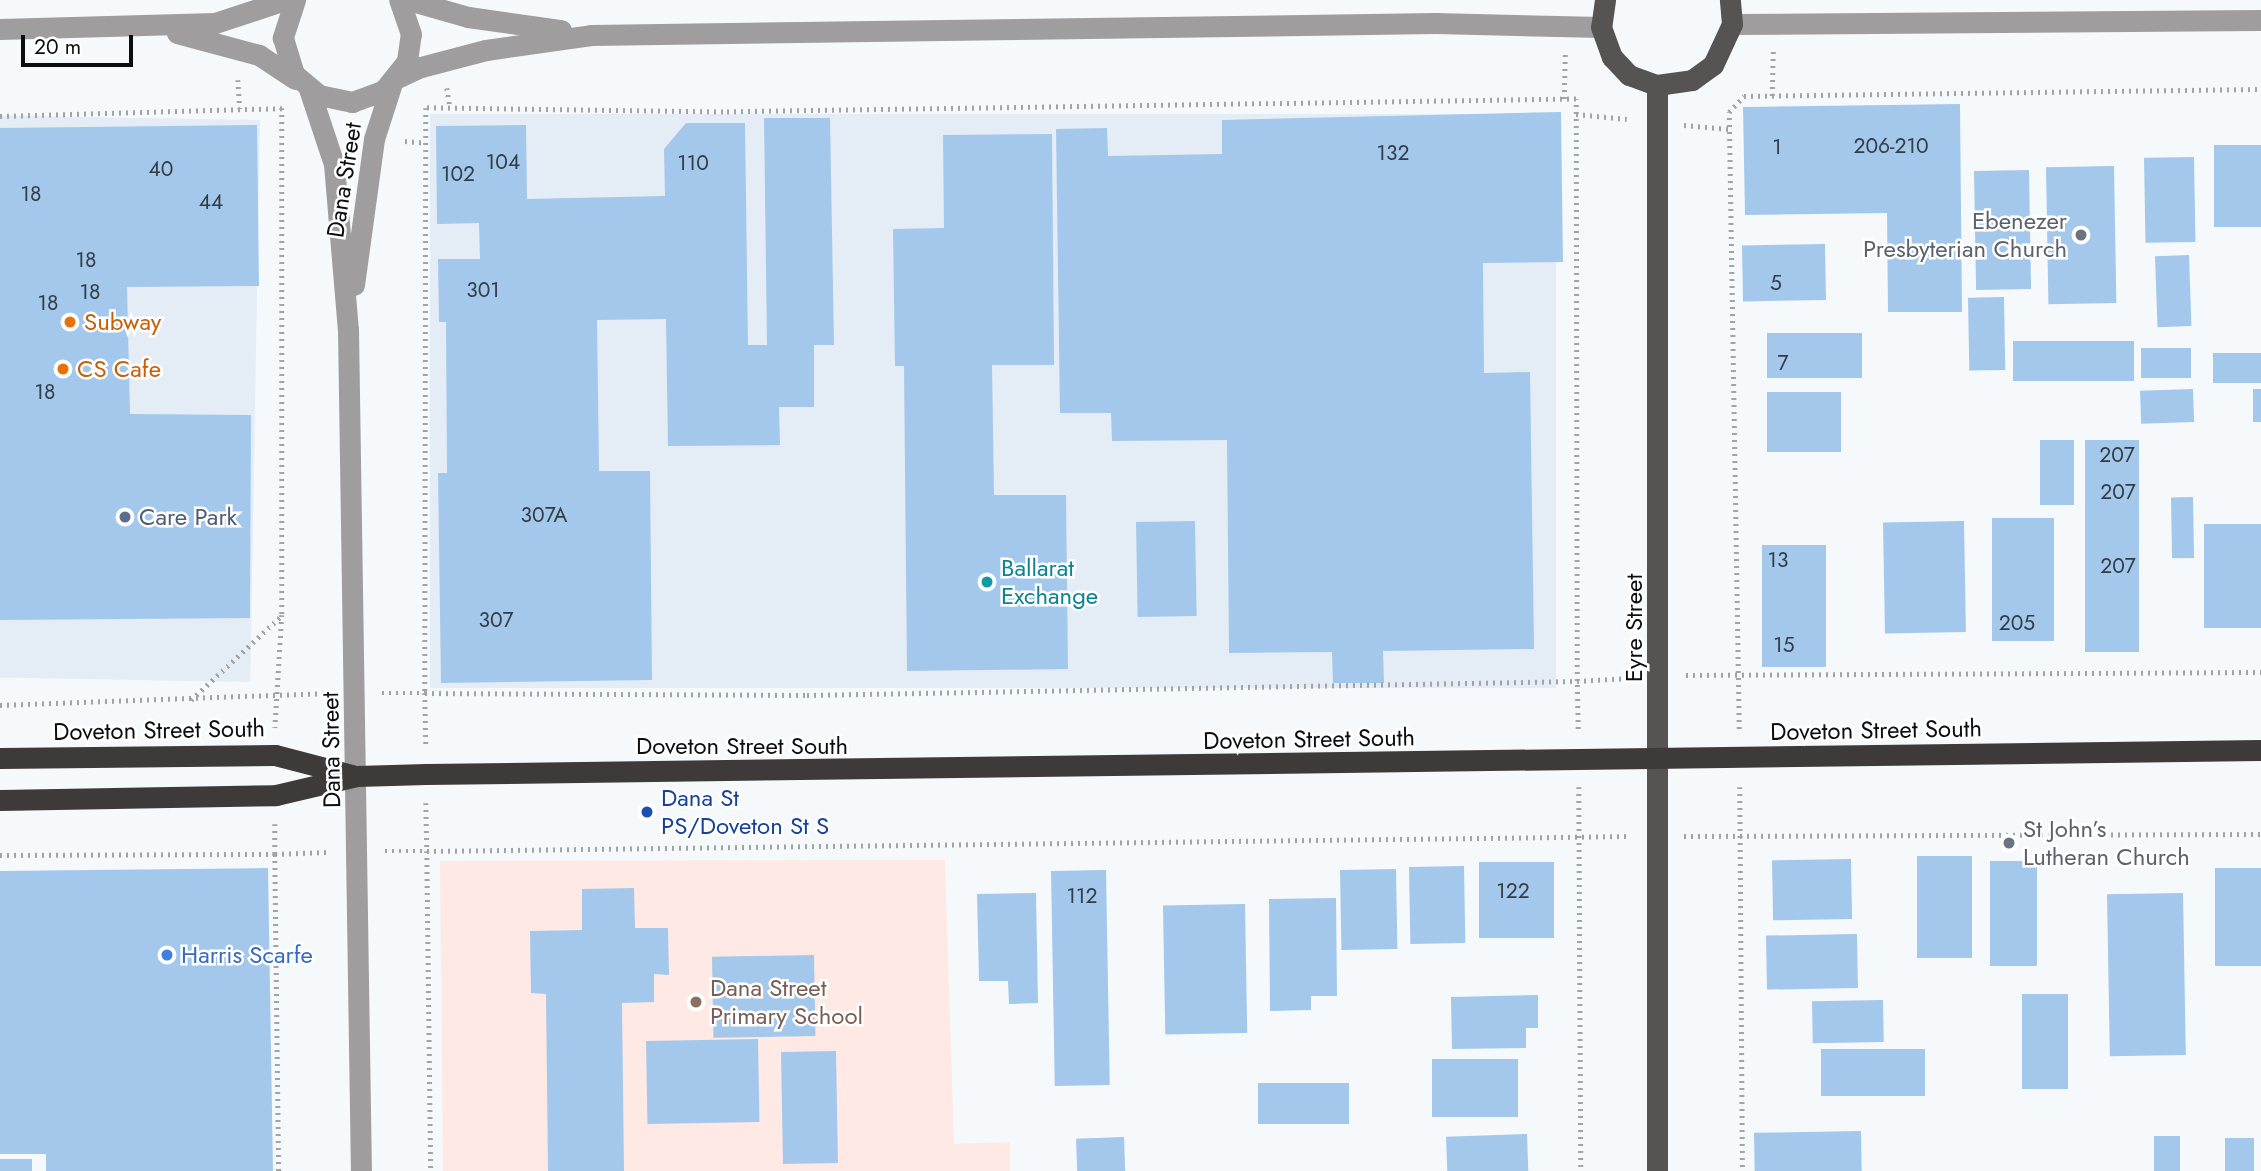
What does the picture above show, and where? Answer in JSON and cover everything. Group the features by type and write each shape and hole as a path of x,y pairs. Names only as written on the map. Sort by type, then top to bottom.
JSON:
{"highway":[{"name":"Doveton Street South","path":"0,800 276,795 357,776 426,774 1660,761 2261,750"},
{"name":"Doveton Street South","path":"0,758 275,755 357,776"}],"main road":[{"path":"1605,0 1601,27 1606,47 1623,70 1657,85 1682,83 1704,74 1720,56 1732,24 1730,0"},
{"name":"Eyre Street","path":"1657,85 1661,675 1657,1171"}],"street":[{"path":"0,29 228,21 285,0"},
{"name":"Dana Street","path":"295,0 283,37 288,63 306,87 334,164 348,328 356,693 361,1171"},
{"name":"Dana Street","path":"348,328 374,139 395,81 407,61 411,34 399,0"},
{"path":"408,0 468,17 591,35"},
{"path":"1732,24 2261,20"},
{"path":"143,26 245,50 329,99 352,102 374,96 421,67 486,50 591,35 1435,23 1601,27"}],"path":[{"path":"1743,1171 1740,676 1729,112 1744,96 2261,89"},
{"path":"1581,1171 1580,837 1577,681 1576,99 723,112 426,108 427,851 1580,837 1659,836 2261,834"},
{"path":"0,116 282,108 282,615 275,694"},
{"path":"190,701 282,615"},
{"path":"0,705 190,701 275,694 807,695 1577,681 1661,675 2261,672"},
{"path":"0,855 275,855 279,1171"}],"shaded area":[{"path":"430,114 1556,114 1556,688 430,688"},
{"path":"0,115 260,120 250,682 0,678"},
{"name":"Dana Street Primary School","path":"945,860 954,1144 1010,1142 1010,1171 443,1171 440,861"}],"building":[{"path":"1960,104 1962,312 1888,312 1887,213 1745,215 1743,107"},
{"path":"1561,112 1563,262 1483,263 1484,373 1530,372 1534,649 1383,651 1384,683 1333,683 1332,652 1229,653 1227,440 1112,441 1111,413 1060,413 1056,129 1107,128 1108,156 1222,154 1222,120"},
{"path":"764,118 830,118 834,345 814,345 814,407 779,407 780,445 668,446 666,319 597,320 599,471 650,471 652,680 441,683 438,473 447,473 446,322 439,322 438,259 480,259 479,223 437,224 436,126 526,125 527,199 665,196 664,149 686,123 745,123 748,345 767,345"},
{"path":"257,125 259,286 127,287 130,414 251,415 250,618 0,620 0,128"},
{"path":"1052,134 1054,365 992,365 994,495 1066,495 1068,669 907,671 904,366 895,366 893,229 944,228 943,135"},
{"path":"2214,145 2261,145 2261,227 2214,227"},
{"path":"2194,157 2195,242 2145,243 2144,158"},
{"name":"Ebenezer Presbyterian Church","path":"2114,166 2116,303 2048,304 2046,167"},
{"path":"2029,170 2031,289 1976,290 1974,171"},
{"path":"1825,244 1826,300 1743,301 1742,245"},
{"path":"2189,255 2191,326 2157,327 2155,256"},
{"path":"2004,297 2005,370 1969,371 1968,298"},
{"path":"1767,333 1862,333 1862,378 1767,378"},
{"path":"2013,341 2134,341 2134,381 2013,381"},
{"path":"2141,348 2191,348 2191,378 2141,378"},
{"path":"2213,353 2261,353 2261,383 2213,383"},
{"path":"2193,389 2194,422 2141,424 2140,391"},
{"path":"2253,389 2261,389 2261,422 2253,422"},
{"path":"1767,392 1841,392 1841,452 1767,452"},
{"path":"2040,440 2074,440 2074,505 2040,505"},
{"path":"2085,440 2139,440 2139,652 2085,652"},
{"path":"2171,497 2193,497 2194,558 2172,558"},
{"path":"1992,518 2054,518 2054,641 1992,641"},
{"path":"1195,521 1197,616 1138,617 1136,522"},
{"path":"1964,521 1966,632 1885,633 1883,522"},
{"path":"2204,524 2261,524 2261,628 2204,628"},
{"path":"1762,545 1826,545 1826,667 1762,667"},
{"path":"1917,856 1972,856 1972,958 1917,958"},
{"path":"1851,859 1852,919 1773,920 1772,860"},
{"path":"1990,861 2037,861 2037,966 1990,966"},
{"path":"1479,862 1554,862 1554,938 1479,938"},
{"path":"1464,866 1465,943 1410,944 1409,867"},
{"path":"268,868 273,1171 46,1171 46,1154 0,1154 0,871"},
{"path":"2215,868 2261,868 2261,966 2215,966"},
{"path":"1396,869 1397,949 1341,950 1340,870"},
{"path":"1106,870 1110,1085 1055,1086 1051,871"},
{"path":"634,888 635,928 668,928 669,975 654,974 654,1002 622,1003 624,1171 548,1171 546,994 531,993 530,931 582,930 582,889"},
{"path":"1036,893 1038,1003 1009,1004 1008,981 979,981 977,894"},
{"path":"2183,893 2186,1055 2110,1056 2107,894"},
{"path":"1336,898 1337,996 1311,996 1311,1010 1270,1011 1269,899"},
{"path":"1245,904 1247,1033 1165,1034 1163,905"},
{"path":"1857,934 1858,988 1767,990 1766,936"},
{"path":"814,955 815,1036 713,1038 712,957"},
{"path":"2022,994 2068,994 2068,1089 2022,1089"},
{"path":"1538,995 1538,1028 1526,1028 1526,1048 1452,1049 1451,997"},
{"path":"1883,1000 1884,1042 1813,1043 1812,1001"},
{"path":"758,1039 759,1122 647,1124 646,1041"},
{"path":"1821,1049 1925,1049 1925,1096 1821,1096"},
{"path":"836,1051 838,1163 783,1164 781,1052"},
{"path":"1432,1059 1518,1059 1518,1117 1432,1117"},
{"path":"1258,1083 1349,1083 1349,1124 1258,1124"},
{"path":"1861,1131 1862,1171 1755,1171 1754,1133"},
{"path":"1527,1134 1528,1171 1447,1171 1446,1137"},
{"path":"2154,1136 2180,1136 2180,1171 2154,1171"},
{"path":"1124,1137 1125,1171 1077,1171 1076,1139"},
{"path":"2225,1138 2254,1138 2254,1171 2225,1171"},
{"path":"0,1159 32,1159 32,1171 0,1171"}],"place":[{"name":"Ebenezer Presbyterian Church","path":"2081,235"},
{"name":"Subway","path":"70,322"},
{"name":"CS Cafe","path":"63,369"},
{"name":"Care Park","path":"125,517"},
{"name":"Ballarat Exchange","path":"987,582"},
{"name":"Dana St PS/Doveton St S","path":"647,812"},
{"name":"St John’s Lutheran Church","path":"2009,843"},
{"name":"Harris Scarfe","path":"167,955"},
{"name":"Dana Street Primary School","path":"696,1002"}]}
